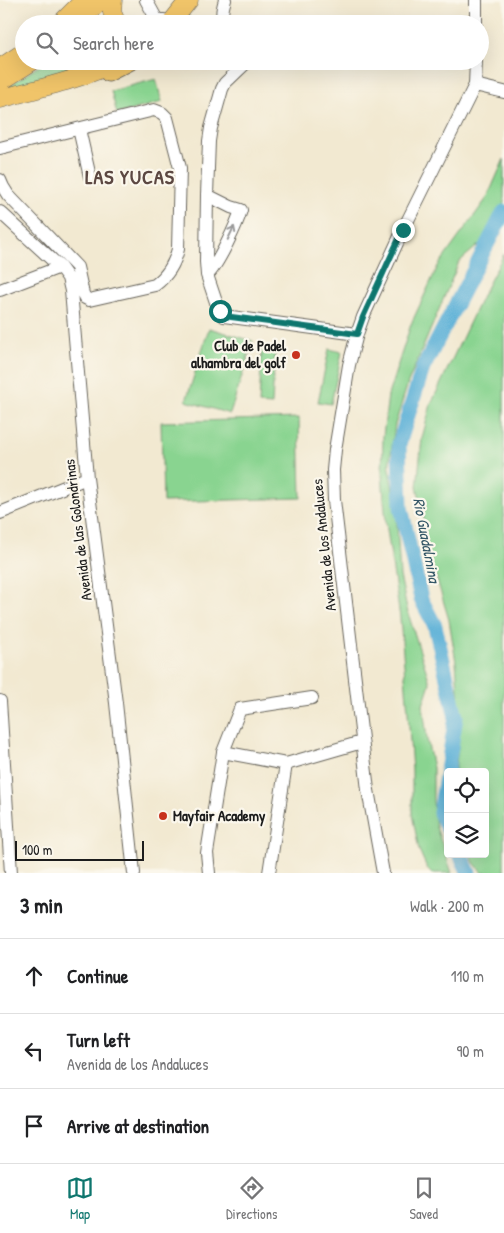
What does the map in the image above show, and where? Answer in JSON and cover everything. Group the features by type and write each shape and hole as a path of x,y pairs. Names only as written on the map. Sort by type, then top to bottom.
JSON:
{"highway":[{"path":"69,15 84,0"},
{"path":"86,15 102,0"},
{"path":"113,0 113,15"},
{"path":"171,15 178,0"},
{"path":"175,15 189,0"},
{"path":"0,68 15,58"},
{"path":"0,82 19,70"},
{"path":"0,99 99,70"}],"main road":[{"path":"178,15 196,0"},
{"path":"0,107 116,70"}],"street":[{"path":"146,0 155,15"},
{"path":"215,15 217,0"},
{"path":"222,15 225,0"},
{"path":"476,0 476,15"},
{"path":"239,70 225,83 222,89 211,128 206,195 206,262 207,275 220,311 224,316 357,334"},
{"name":"Avenida de los Andaluces","path":"383,873 368,790 334,500 333,470 335,450 349,365 363,317 403,230 476,85 476,70"},
{"path":"476,85 504,92"},
{"path":"0,148 154,110 162,113 167,118 180,168 178,249 176,260 162,280 155,285 89,300 83,294 77,267 8,195 0,180"},
{"path":"79,129 90,177"},
{"path":"206,195 241,210 215,266 207,275"},
{"name":"Avenida de las Golondrinas","path":"0,212 60,267 68,278 71,291 87,478 116,703 134,873"},
{"path":"0,290 60,267"},
{"path":"0,513 87,478"},
{"path":"209,873 207,854 223,752 240,709 312,698"},
{"path":"0,701 11,873"},
{"path":"223,752 286,764 362,742"},
{"path":"268,873 286,764"}],"green space":[{"path":"33,70 77,70 0,92"},
{"path":"156,79 162,102 117,114 111,91"},
{"path":"504,159 504,216 499,227 459,262 408,383 395,425 389,468 396,507 400,576 408,613 430,683 423,705 433,768 433,802 436,827 444,850 444,858 447,858 452,873 432,873 427,868 419,850 412,814 412,771 400,618 386,523 382,475 383,436 388,395 411,324 438,266 487,198"},
{"path":"504,254 504,873 483,873 472,858 489,858 489,768 455,768 459,739 456,662 449,620 425,547 423,511 417,487 422,438 431,404"},
{"path":"209,328 253,341 230,414 186,401"},
{"path":"262,348 275,349 272,405 259,404"},
{"path":"329,349 342,352 331,404 318,402"},
{"path":"299,418 301,498 163,502 161,422"}],"waterway":[{"name":"Rio Guadalmina","path":"444,821 440,813 456,717 435,626 421,599 401,507 399,444 423,368 504,212"},
{"name":"Rio Guadalmina","path":"462,858 469,873"}],"place":[{"name":"Club de Padel alhambra del golf","path":"296,355"},
{"name":"Mayfair Academy","path":"163,816"}],"district":[{"name":"LAS YUCAS","path":"130,177"}],"route":[{"path":"220,311 224,316 357,334 403,230"}]}
